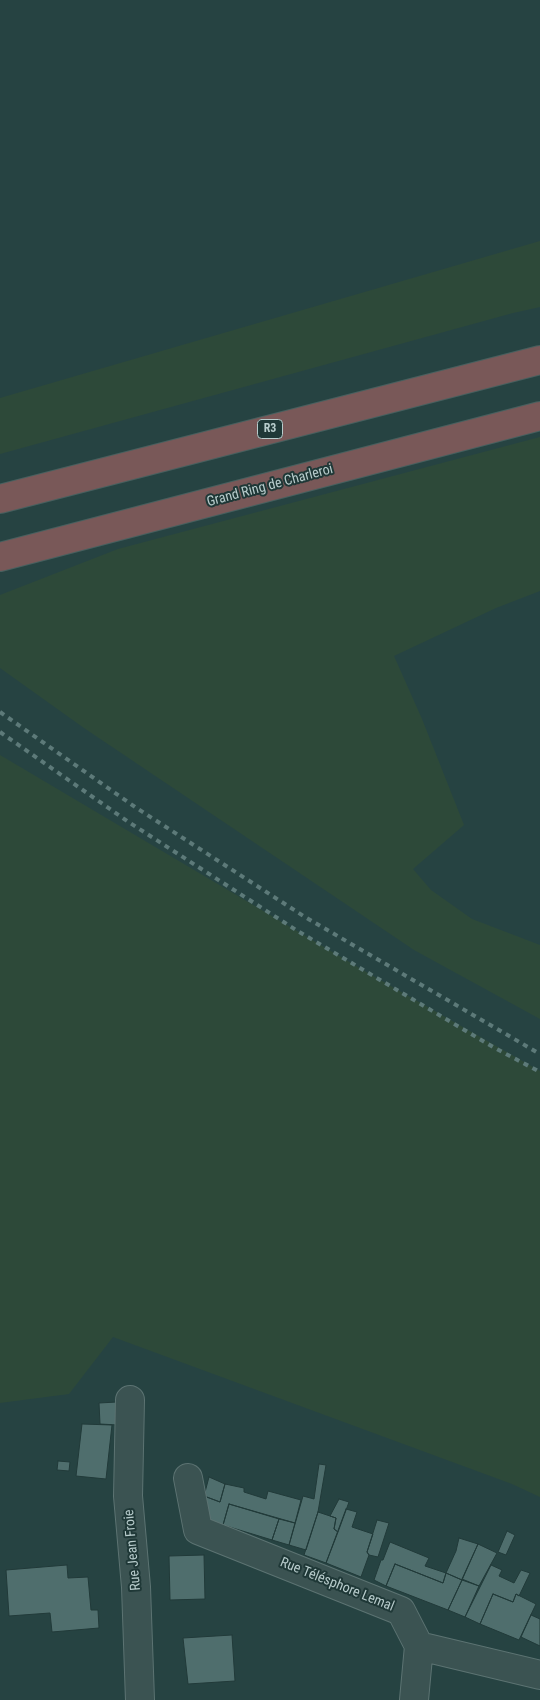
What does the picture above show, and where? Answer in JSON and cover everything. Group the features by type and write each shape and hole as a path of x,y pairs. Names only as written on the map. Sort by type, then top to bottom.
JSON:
{"highway":[{"name":"R3","path":"0,499 540,360"},
{"name":"Grand Ring de Charleroi","path":"0,557 540,416"}],"street":[{"name":"Rue Jean Froie","path":"130,1400 128,1496 136,1587 140,1700"},
{"name":"Rue Télésphore Lemal","path":"188,1478 198,1530 401,1611 419,1646"},
{"path":"414,1700 419,1646 540,1675"}],"green space":[{"path":"540,241 540,307 0,454 0,398"},
{"path":"540,437 540,591 496,608 394,656 422,719 464,825 413,869 431,890 472,919 540,945 540,1019 414,950 84,728 0,668 0,595 118,549"},
{"path":"0,755 368,973 540,1071 540,1497 512,1484 113,1337 69,1394 0,1403"}],"building":[{"path":"117,1402 118,1425 100,1424 99,1403"},
{"path":"82,1424 112,1425 106,1479 76,1476"},
{"path":"58,1461 70,1462 69,1471 57,1470"},
{"path":"319,1464 326,1465 318,1512 306,1550 289,1545 303,1496 314,1499"},
{"path":"209,1477 225,1484 220,1502 204,1496"},
{"path":"225,1484 244,1488 244,1492 266,1499 268,1491 301,1500 295,1523 229,1504 223,1525 197,1517 204,1496 220,1502"},
{"path":"339,1499 349,1502 338,1532 334,1529 336,1518 330,1516"},
{"path":"229,1504 279,1519 272,1540 223,1525"},
{"path":"346,1509 357,1512 352,1527 373,1534 367,1552 369,1555 361,1577 326,1563"},
{"path":"318,1512 336,1518 334,1529 338,1532 326,1563 304,1555"},
{"path":"279,1519 295,1523 289,1545 272,1540"},
{"path":"377,1520 389,1523 378,1557 369,1555 367,1552"},
{"path":"507,1531 515,1535 506,1555 498,1552"},
{"path":"459,1538 478,1544 462,1580 446,1573 456,1551"},
{"path":"390,1542 429,1558 425,1566 446,1573 443,1583 395,1564 386,1586 374,1580"},
{"path":"478,1544 497,1553 479,1586 462,1579"},
{"path":"204,1555 205,1599 170,1600 169,1556"},
{"path":"395,1564 443,1583 446,1573 462,1580 448,1610 386,1586"},
{"path":"67,1565 68,1578 88,1577 91,1610 98,1610 99,1628 52,1632 50,1613 9,1616 6,1570"},
{"path":"491,1565 502,1570 499,1576 514,1583 521,1570 530,1573 519,1596 516,1594 513,1602 493,1594 480,1624 465,1617"},
{"path":"462,1580 479,1586 465,1617 448,1610"},
{"path":"493,1594 513,1602 516,1594 536,1604 519,1640 480,1624"},
{"path":"531,1615 540,1619 540,1646 521,1637"},
{"path":"232,1635 235,1681 188,1684 183,1638"}],"railway":[{"path":"0,712 135,807 305,917 540,1054"},
{"path":"0,732 127,821 296,930 493,1047 540,1072"}]}
